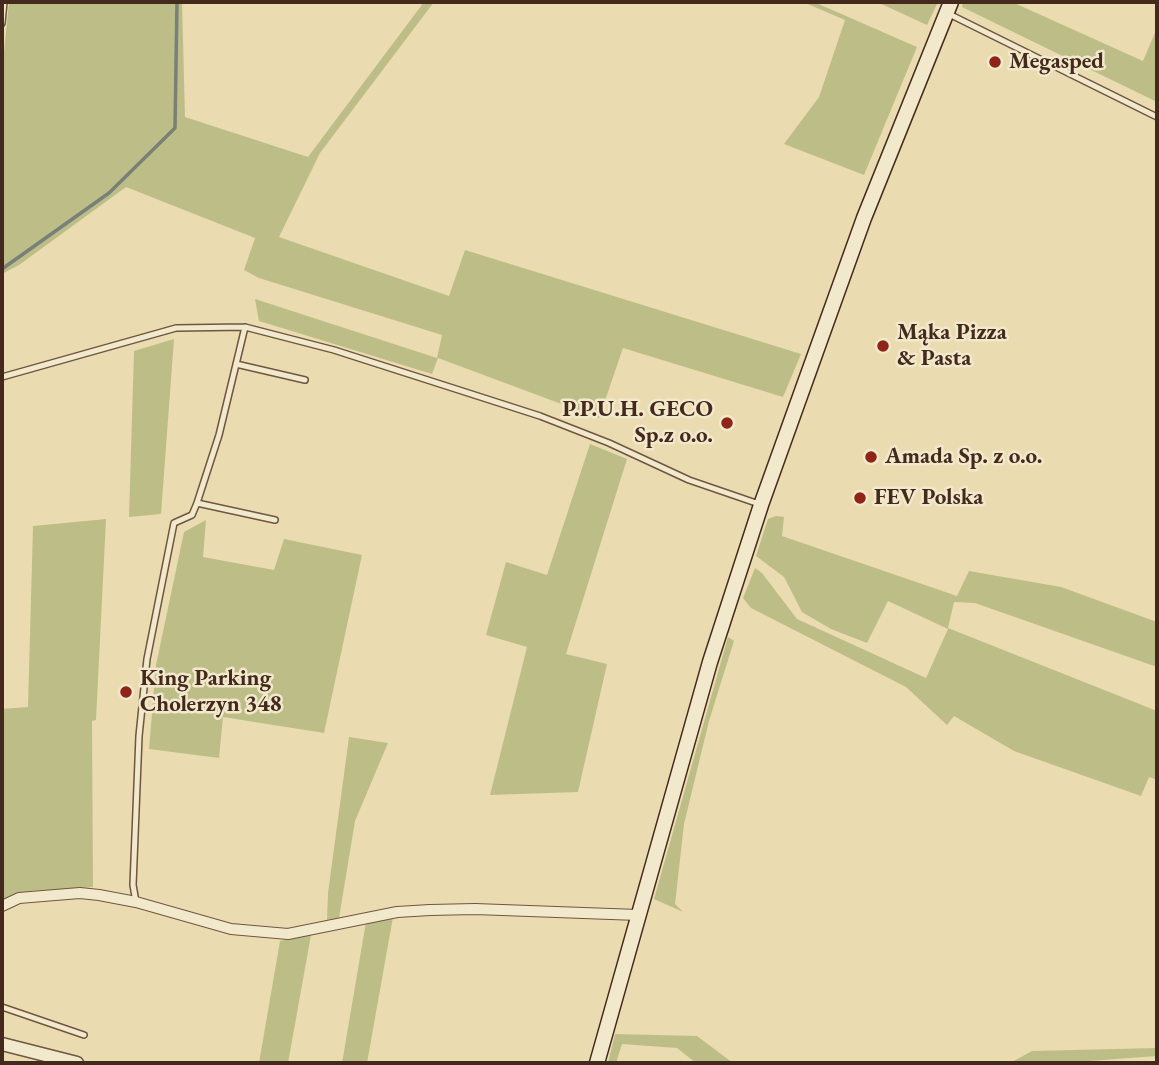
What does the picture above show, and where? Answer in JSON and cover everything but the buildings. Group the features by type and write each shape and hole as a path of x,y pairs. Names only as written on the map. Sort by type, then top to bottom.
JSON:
{"main road":[{"path":"597,1063 710,662 761,505 864,218 949,8"}],"street":[{"path":"2,906 19,898 80,893 136,902 231,929 267,934 288,934 397,912 430,910 638,915"},
{"path":"2,1044 77,1063"}],"lane":[{"path":"2,23 4,2"},
{"path":"949,8 1157,117"},
{"path":"2,377 176,328 245,327 334,350 540,416 609,443 689,480 761,505"},
{"path":"136,902 133,884 139,736 147,659 174,523 192,515 198,503 219,435 245,327"},
{"path":"236,364 305,380"},
{"path":"198,503 275,520"},
{"path":"2,1007 84,1035"}],"green space":[{"path":"9,2 182,2 185,117 308,157 424,2 434,2 320,153 279,237 449,296 465,250 801,354 783,397 623,348 599,418 438,358 432,374 259,321 255,299 437,358 442,335 259,278 244,270 255,238 126,187 19,265 2,274 2,72"},
{"path":"803,2 814,2 917,47 864,175 784,144 819,97 845,20"},
{"path":"877,2 938,2 927,25"},
{"path":"963,2 1012,2 1143,61 1157,28 1157,102 962,7"},
{"path":"174,339 161,514 129,517 134,351"},
{"path":"590,444 627,459 566,654 607,664 578,792 490,795 527,647 486,635 506,562 547,575"},
{"path":"784,517 782,536 957,596 969,571 1061,587 1157,622 1157,667 975,603 954,602 948,628 1157,711 1157,780 1149,777 1141,796 1014,751 954,716 947,725 906,687 751,608 743,598 755,568 762,573 797,619 926,678 948,629 888,601 867,643 831,629 802,612 784,577 756,556 768,519"},
{"path":"106,519 96,720 92,721 93,887 30,891 2,899 2,709 28,707 33,526"},
{"path":"206,520 203,557 274,570 284,539 362,555 324,733 223,717 219,758 149,749 156,665 184,532"},
{"path":"728,637 734,641 709,721 684,824 675,904 683,912 654,899"},
{"path":"349,737 388,743 355,821 339,918 327,920 328,893"},
{"path":"393,917 367,1063 342,1063 366,922"},
{"path":"311,935 288,1063 259,1063 280,941"},
{"path":"615,1034 697,1036 733,1063 696,1063 677,1048 622,1044 616,1063 608,1063"},
{"path":"1157,1048 1157,1056 1063,1063 1010,1063 1032,1051"}],"waterway":[{"path":"2,269 109,193 175,128 177,2"}],"place":[{"name":"Megasped","path":"995,62"},
{"name":"Mąka Pizza & Pasta","path":"883,346"},
{"name":"P.P.U.H. GECO Sp.z o.o.","path":"727,423"},
{"name":"Amada Sp. z o.o.","path":"871,457"},
{"name":"FEV Polska","path":"860,498"},
{"name":"King Parking Cholerzyn 348","path":"126,692"}]}
